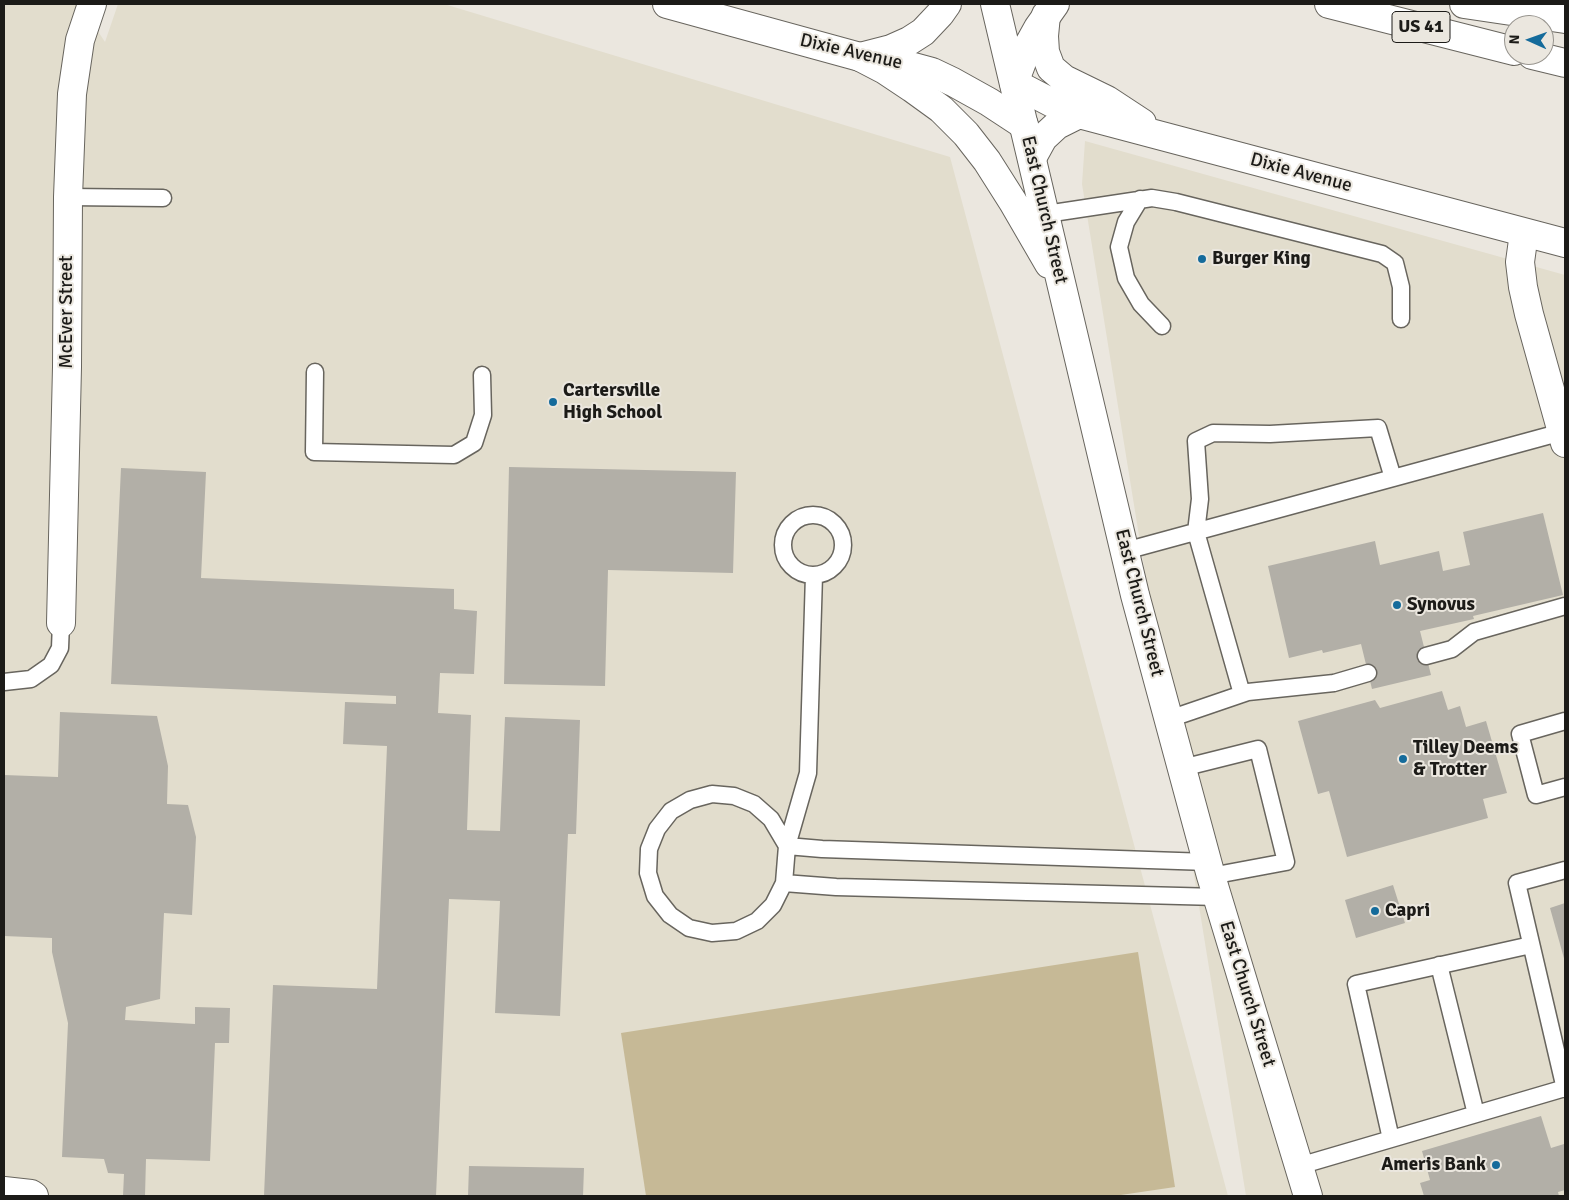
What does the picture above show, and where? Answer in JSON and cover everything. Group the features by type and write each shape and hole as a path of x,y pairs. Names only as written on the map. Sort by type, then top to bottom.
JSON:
{"main road":[{"name":"McEver Street","path":"61,623 67,367 68,196 72,94 80,40 92,4"},
{"name":"Dixie Avenue","path":"667,4 860,57 932,72 989,102 1024,125"},
{"path":"860,57 891,49 909,41 923,32 947,4"},
{"name":"East Church Street","path":"995,4 1135,595 1212,879 1308,1196"},
{"path":"1335,5 1381,4"},
{"path":"1464,4 1565,19"},
{"name":"US 41","path":"1335,5 1504,47"},
{"path":"1014,83 1028,46 1050,9"},
{"path":"1050,9 1044,36 1045,52 1051,68 1064,79 1107,100 1157,135"},
{"path":"860,57 885,70 941,109 966,134 987,161 1013,202 1063,287"},
{"name":"Dixie Avenue","path":"1014,83 1060,107 1078,114 1565,243"},
{"path":"1032,158 1043,138 1057,125 1078,114"},
{"path":"1524,233 1520,262 1523,287 1564,437"},
{"path":"4,1191 34,1196"}],"lane":[{"path":"68,196 163,198"},
{"path":"1046,214 1152,198 1176,202 1382,254 1395,262 1401,288 1400,318"},
{"path":"1140,199 1126,222 1119,247 1126,278 1140,304 1162,326"},
{"path":"315,372 314,452 454,455 474,444 483,415 482,375"},
{"path":"1242,694 1196,532 1200,499 1196,440 1213,433 1270,434 1378,428 1393,478"},
{"path":"1125,551 1393,478 1564,437"},
{"path":"787,846 771,819 754,804 734,796 712,794 690,800 671,811 657,829 649,849 648,873 655,896 670,915 689,928 712,933 736,931 757,921 774,905 784,884 787,846 808,773 814,575"},
{"path":"1426,656 1452,649 1474,632 1565,606"},
{"path":"4,682 31,679 51,665 60,648 61,623"},
{"path":"1169,719 1248,692 1334,683 1368,673"},
{"path":"1565,721 1520,734 1536,796 1565,787"},
{"path":"784,884 836,887 1212,879 1286,862 1258,749 1182,768"},
{"path":"787,846 1212,879"},
{"path":"1299,1166 1565,1088 1517,883 1565,870"},
{"path":"1391,1139 1356,984 1532,944"},
{"path":"1439,965 1476,1114"}],"shaded area":[{"name":"Cartersville High School","path":"4,4 80,4 105,42 118,4 444,4 950,157 1228,1196 4,1196"},
{"path":"1085,141 1565,275 1565,1196 1246,1196 1082,184"},
{"path":"1138,952 1175,1187 1114,1196 646,1196 621,1033"}],"building":[{"path":"509,467 736,472 733,573 608,570 605,686 504,684"},
{"path":"121,468 206,472 201,578 454,589 454,609 477,611 474,674 440,673 438,713 471,715 467,830 500,831 505,717 580,720 576,834 568,834 560,1016 495,1013 500,901 449,899 436,1196 264,1196 273,985 377,989 387,746 343,744 345,702 396,704 396,696 111,684"},
{"name":"Synovus","path":"1543,513 1563,595 1473,616 1474,619 1420,631 1431,675 1372,689 1361,644 1323,653 1322,650 1289,658 1268,566 1375,541 1380,565 1439,551 1443,571 1470,565 1463,532"},
{"name":"Tilley Deems & Trotter","path":"1442,691 1448,710 1460,706 1466,727 1486,721 1507,793 1483,799 1488,818 1347,857 1329,791 1318,794 1298,721 1375,700 1380,708"},
{"path":"60,712 157,716 168,766 167,804 188,805 196,837 192,915 164,913 160,999 126,1007 125,1020 195,1024 195,1007 230,1008 229,1043 215,1043 210,1161 146,1159 145,1196 123,1196 124,1174 108,1173 104,1159 62,1157 68,1023 52,952 52,938 4,936 4,775 58,777"},
{"name":"Capri","path":"1393,885 1405,923 1356,938 1345,900"},
{"path":"1565,903 1565,962 1550,908"},
{"name":"Ameris Bank","path":"1541,1116 1551,1148 1564,1144 1565,1190 1558,1192 1559,1196 1424,1196 1420,1183 1430,1180 1422,1151"},
{"path":"469,1166 584,1168 583,1196 468,1196"}],"place":[{"name":"Burger King","path":"1202,259"},
{"name":"Cartersville High School","path":"553,402"},
{"name":"Synovus","path":"1397,605"},
{"name":"Tilley Deems & Trotter","path":"1403,759"},
{"name":"Capri","path":"1375,911"},
{"name":"Ameris Bank","path":"1496,1165"}]}
